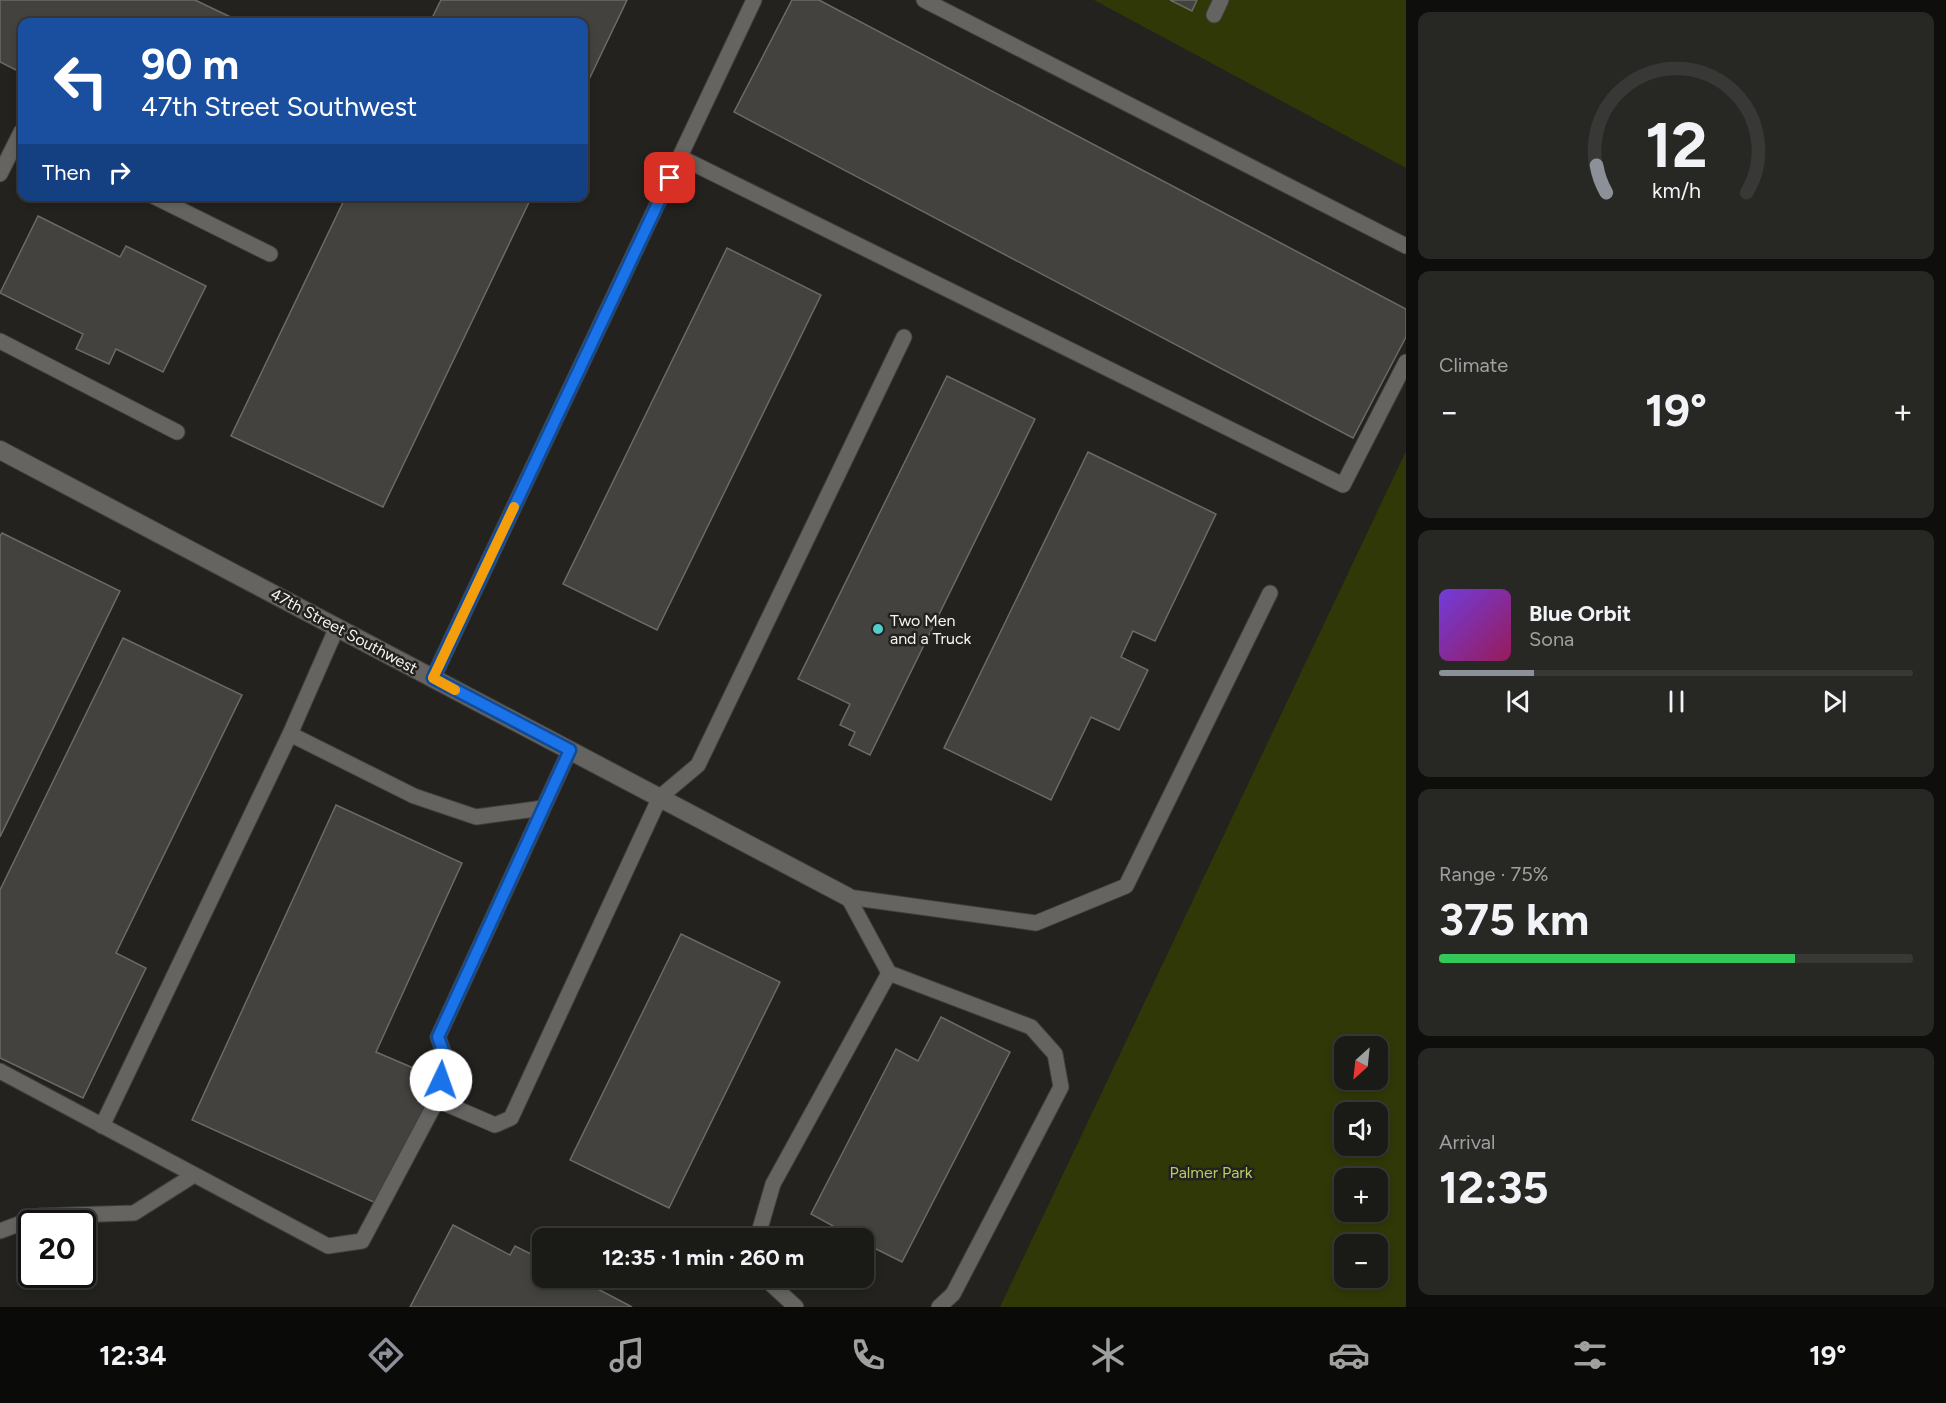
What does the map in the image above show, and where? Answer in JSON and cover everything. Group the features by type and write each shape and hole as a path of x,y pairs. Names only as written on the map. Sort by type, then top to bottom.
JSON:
{"street":[{"name":"47th Street Southwest","path":"0,450 848,897"}],"lane":[{"path":"433,678 754,0"},
{"path":"924,0 1406,246"},
{"path":"1214,15 1221,0"},
{"path":"0,174 18,138"},
{"path":"680,157 1343,485 1406,362"},
{"path":"163,201 270,254"},
{"path":"437,1101 495,1125 511,1118 660,797 698,765 904,337"},
{"path":"0,341 177,432"},
{"path":"848,897 1036,923 1126,886 1270,593"},
{"path":"102,1126 290,734 337,627"},
{"path":"290,734 414,796 476,817 543,808"},
{"path":"0,1071 328,1246 362,1241 437,1101 446,1059 438,1037 570,750"},
{"path":"848,897 889,973 1031,1027 1055,1054 1061,1087 953,1294 939,1307"},
{"path":"760,1228 773,1184 889,973"},
{"path":"0,1231 40,1216 134,1213 194,1175"},
{"path":"775,1288 796,1307"}],"green space":[{"path":"1094,0 1406,0 1406,168"},
{"name":"Palmer Park","path":"1406,451 1406,1307 1000,1307"}],"building":[{"path":"0,0 195,0 233,18 18,18 18,71 0,62"},
{"path":"441,0 627,0 588,82 588,18 432,18"},
{"path":"792,0 819,0 1406,309 1406,337 1353,438 734,112"},
{"path":"1170,0 1197,0 1192,11"},
{"path":"344,201 530,201 383,507 231,436"},
{"path":"38,216 120,257 126,246 206,286 163,372 116,349 109,364 76,349 83,334 0,293"},
{"path":"727,248 821,295 657,630 563,584"},
{"path":"947,376 1035,419 870,755 849,745 855,732 840,725 850,704 798,679"},
{"path":"1088,452 1216,514 1155,641 1133,631 1121,657 1148,670 1119,730 1091,717 1051,800 944,748"},
{"path":"2,533 120,591 0,837 0,536"},
{"path":"123,638 242,695 116,953 146,968 83,1098 0,1058 0,890"},
{"path":"336,805 462,863 376,1052 439,1079 378,1204 192,1120"},
{"path":"681,934 780,982 669,1208 570,1160"},
{"path":"941,1017 1010,1052 902,1262 874,1248 874,1228 834,1228 811,1214 896,1049 918,1061"},
{"path":"453,1225 510,1255 515,1246 532,1254 532,1288 596,1288 632,1307 410,1307"}],"slow traffic":[{"path":"455,690 433,678 514,507"}],"place":[{"name":"Two Men and a Truck","path":"878,629"}],"route":[{"path":"441,1080 446,1059 438,1037 570,750 433,678 670,178"}]}
